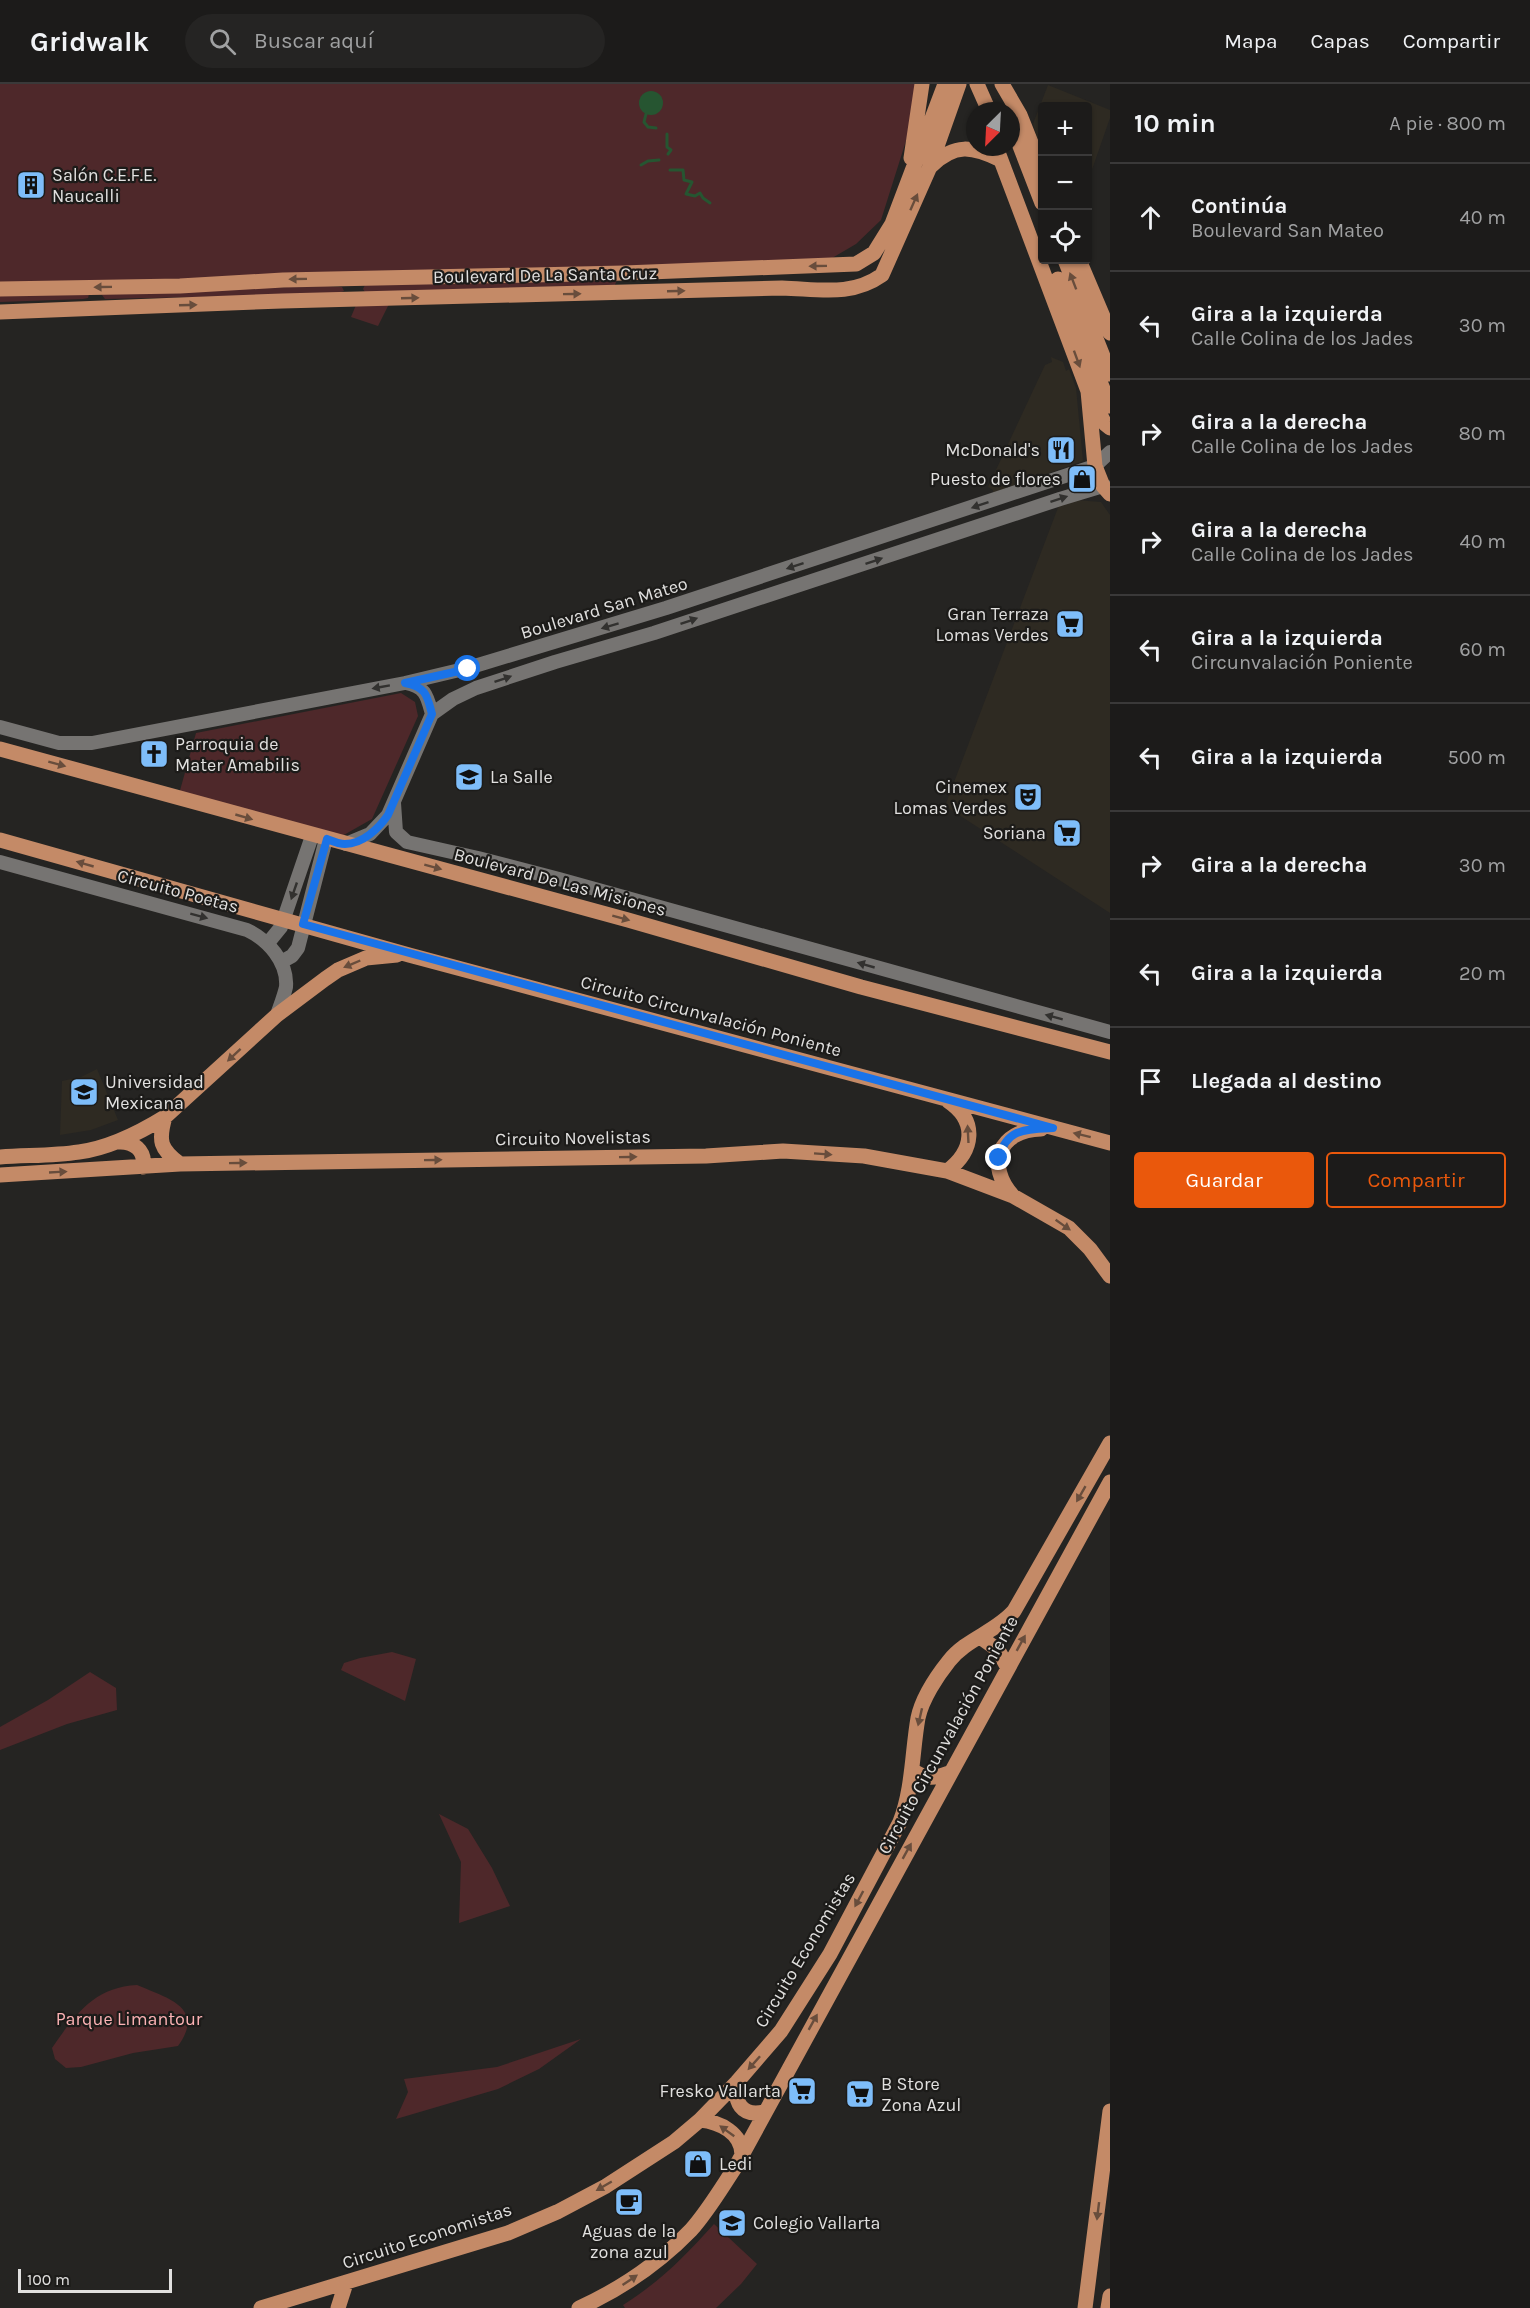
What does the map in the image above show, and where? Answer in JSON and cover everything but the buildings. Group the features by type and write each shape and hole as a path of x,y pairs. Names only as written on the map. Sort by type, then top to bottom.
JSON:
{"main road":[{"path":"907,187 922,84"},
{"name":"Boulevard De La Santa Cruz","path":"0,289 180,286 283,280 613,273 856,264 874,253 892,224 945,84"},
{"name":"Boulevard De La Santa Cruz","path":"0,312 282,301 782,288 856,289 868,285 882,275 929,169 960,84"},
{"path":"977,84 980,102"},
{"path":"977,84 984,102"},
{"path":"996,84 1005,102"},
{"path":"1002,84 1008,102"},
{"path":"1011,84 1012,102"},
{"path":"1020,130 1038,163"},
{"path":"1020,139 1038,191"},
{"path":"929,169 943,155 962,148 966,149"},
{"path":"1001,156 1088,391 1105,424 1110,428"},
{"path":"1002,156 1038,233"},
{"path":"1052,264 1110,406"},
{"path":"1067,264 1110,374"},
{"path":"1081,264 1110,333"},
{"path":"1088,391 1095,466 1108,489"},
{"name":"Boulevard De Las Misiones","path":"0,749 319,838 628,920 861,987 1110,1052"},
{"name":"Circuito Circunvalación Poniente","path":"0,840 284,920 1110,1143"},
{"path":"0,1157 82,1152 118,1142 141,1132 165,1117 277,1015 332,974 348,965 381,955 409,954"},
{"path":"944,1098 961,1112 968,1124 970,1137 964,1154 947,1171"},
{"path":"165,1117 161,1141 165,1151 180,1164"},
{"path":"1013,1196 1004,1185 1000,1172 999,1158 1003,1144 1008,1138 1022,1131 1053,1128"},
{"path":"118,1142 129,1143 138,1148 143,1158 143,1167"},
{"name":"Circuito Novelistas","path":"0,1175 180,1164 706,1156 783,1151 864,1156 947,1171 1013,1196 1069,1228 1090,1249 1110,1276"},
{"path":"1008,1668 998,1650 980,1637 1002,1623 1018,1605 1110,1443"},
{"name":"Circuito Circunvalación Poniente","path":"579,2308 608,2295 659,2260 692,2228 742,2155 1110,1482"},
{"name":"Circuito Economistas","path":"261,2308 508,2233 557,2212 606,2186 674,2142 700,2120 781,2031 830,1954 905,1810 919,1716 926,1699 946,1665 959,1651 980,1637"},
{"path":"912,1770 932,1778 949,1773"},
{"path":"737,2082 736,2097 739,2104 751,2112 764,2112"},
{"path":"1085,2308 1110,2111"},
{"path":"700,2120 715,2123 728,2130 738,2139 742,2155"},
{"path":"338,2308 346,2283"},
{"path":"1108,2308 1110,2296"},
{"path":"286,2301 302,2308"}],"street":[{"name":"Boulevard San Mateo","path":"0,727 59,743 92,743 468,669 666,608 1095,466 1110,452"},
{"name":"Boulevard San Mateo","path":"432,714 453,699 476,688 654,633 756,597 1108,489"},
{"path":"346,844 370,834 380,826 394,803 432,714 424,691 418,686 405,683"},
{"name":"Boulevard De Las Misiones","path":"394,803 396,832 401,839 414,845 478,858 547,876 1110,1032"},
{"path":"268,943 277,934 284,920 319,838"},
{"path":"281,962 292,956 298,948 319,838"},
{"name":"Circuito Poetas","path":"0,862 259,935 268,943 285,972 286,987 277,1015"}],"shaded area":[{"path":"1048,85 1090,102 1041,102"},
{"path":"651,91 656,92 662,98 662,108 656,114 651,115 646,114 640,108 639,103 640,98 646,92"},
{"path":"1092,103 1110,110 1110,118 1092,170"},
{"path":"1038,111 1038,140 1033,124"},
{"path":"1051,357 1063,362 1066,371 1069,369 1076,388 1083,461 993,493 993,490 988,487 1045,365 1052,362"},
{"name":"Gran Terraza Lomas Verdes","path":"1076,500 1101,502 1110,515 1110,913 945,806 1059,505"},
{"name":"Universidad Mexicana","path":"97,1069 118,1120 91,1130 60,1135 62,1081 81,1077"}],"green space":[{"path":"0,84 916,84 911,125 881,220 856,244 827,261 0,285"},
{"path":"617,280 614,287 365,292 363,289 365,285"},
{"path":"342,287 344,291 335,294 105,299 102,295 106,292"},
{"path":"89,294 88,298 83,299 0,302 0,295"},
{"path":"389,304 378,326 351,317 356,305"},
{"path":"401,693 415,702 418,716 372,819 342,836 179,794 196,733"},
{"path":"392,1652 416,1659 405,1701 341,1670 344,1663"},
{"path":"90,1672 116,1688 117,1710 67,1724 0,1750 0,1727 48,1700"},
{"path":"439,1814 468,1829 492,1868 510,1906 459,1923 461,1862"},
{"name":"Parque Limantour","path":"137,1985 171,2000 185,2013 188,2022 186,2033 178,2046 133,2053 81,2067 66,2068 55,2059 52,2048 87,2005 109,1991"},
{"path":"581,2039 539,2069 498,2089 396,2119 408,2092 404,2079 497,2067"},
{"path":"714,2224 757,2264 741,2284 716,2308 625,2308 623,2305 672,2268"}],"waterway":[{"path":"646,114 644,122 648,127 656,128"},
{"path":"667,134 667,147 671,150 668,154"},
{"path":"641,165 648,161 659,160"},
{"path":"670,170 683,170 684,180 692,182 686,194 695,196 700,193 710,203"}],"place":[{"name":"Salón C.E.F.E. Naucalli","path":"31,185"},
{"name":"McDonald's","path":"1061,450"},
{"name":"Puesto de flores","path":"1082,479"},
{"name":"Gran Terraza Lomas Verdes","path":"1070,624"},
{"name":"Parroquia de Mater Amabilis","path":"154,754"},
{"name":"La Salle","path":"469,777"},
{"name":"Cinemex Lomas Verdes","path":"1028,797"},
{"name":"Soriana","path":"1067,833"},
{"name":"Universidad Mexicana","path":"84,1092"},
{"name":"Fresko Vallarta","path":"802,2091"},
{"name":"B Store Zona Azul","path":"860,2094"},
{"name":"Ledi","path":"698,2164"},
{"name":"Aguas de la zona azul","path":"629,2202"},
{"name":"Colegio Vallarta","path":"732,2223"}],"route":[{"path":"468,669 405,683 418,686 424,691 432,714 388,815 380,826 359,840 346,844 327,839 303,924 1053,1128 1031,1129 1015,1134 1003,1144 999,1158"}]}
